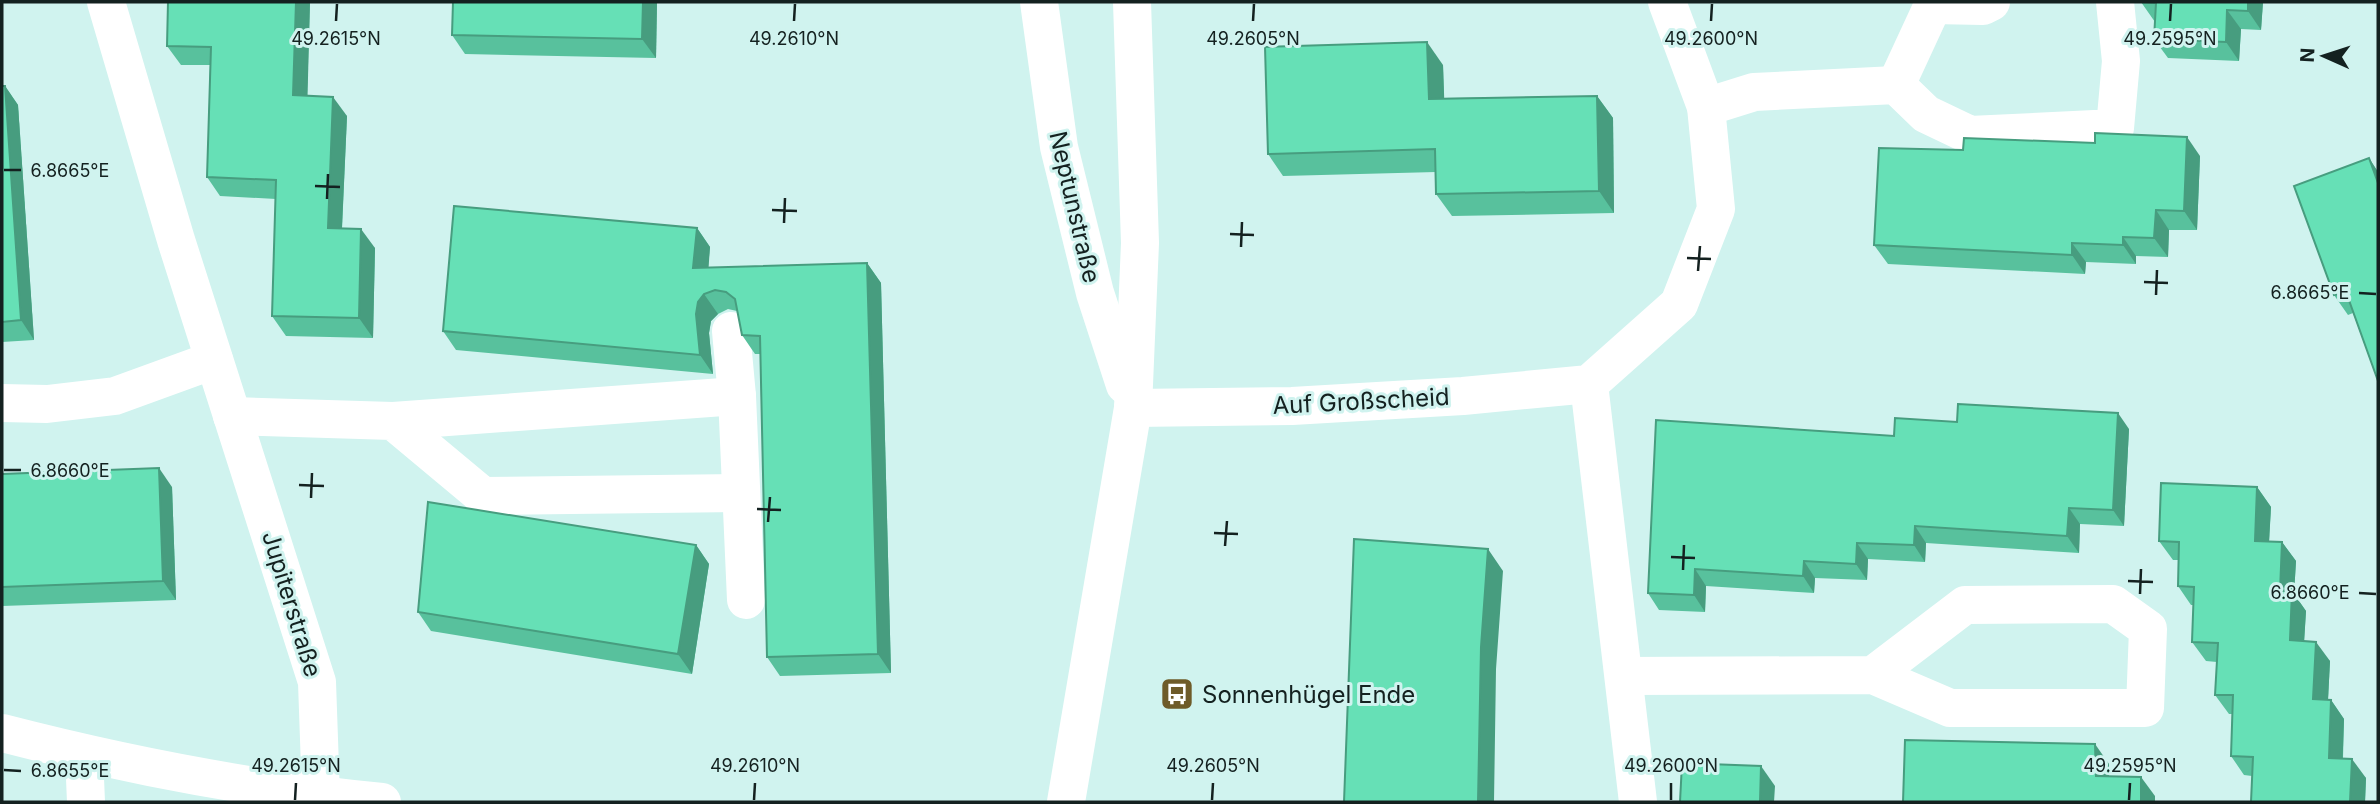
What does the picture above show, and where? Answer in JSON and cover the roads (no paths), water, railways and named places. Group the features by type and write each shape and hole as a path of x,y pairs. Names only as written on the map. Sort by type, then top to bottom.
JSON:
{"street":[{"name":"Jupiterstraße","path":"106,2 214,360 317,682 321,796"},
{"name":"Neptunstraße","path":"1039,2 1059,147 1095,293 1133,408"},
{"name":"Neptunstraße","path":"1066,802 1133,408 1140,243 1132,2"},
{"path":"1639,802 1589,384 1679,303 1716,209 1706,107 1667,2"},
{"path":"1896,85 1933,5 1983,6 1991,2"},
{"path":"1706,107 1754,92 1896,85 1926,114 1970,135 2115,128 2121,61 2115,2"},
{"path":"731,331 737,396 746,600"},
{"path":"2,403 47,404 115,396 214,360"},
{"name":"Auf Großscheid","path":"1133,408 1292,406 1463,396 1589,384"},
{"path":"232,416 393,421 737,396"},
{"path":"393,421 483,496 740,493"},
{"path":"1625,676 1873,675 1950,708 2145,708 2148,629 2113,604 1965,605 1873,675"},
{"path":"2,733 84,754 321,796 382,802"},
{"path":"84,754 86,802"}],"place":[{"name":"Sonnenhügel Ende","path":"1177,694"}]}
